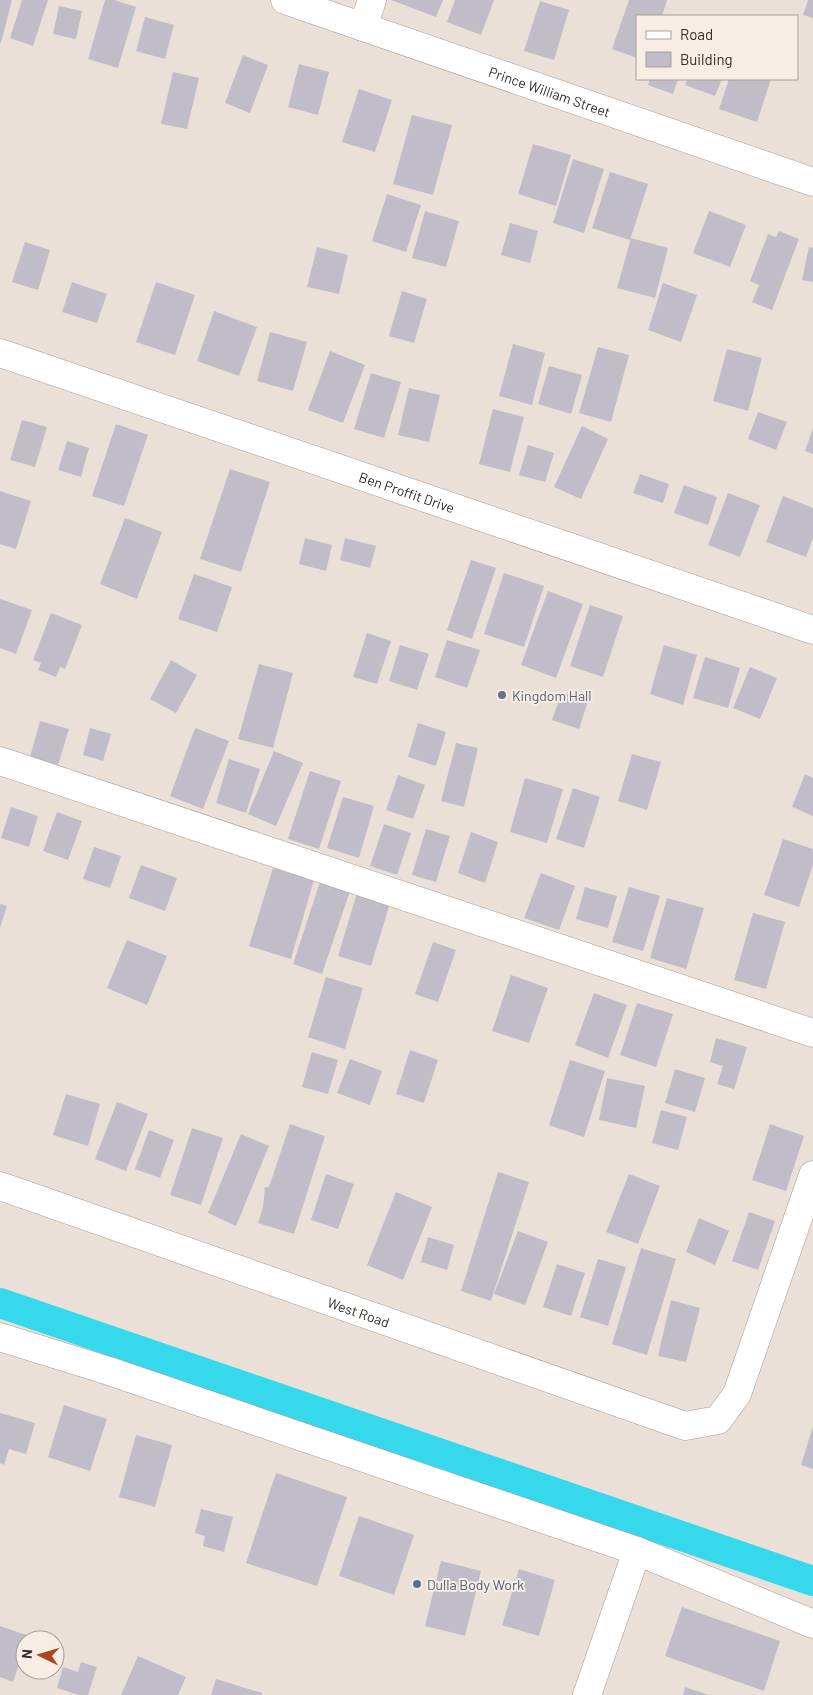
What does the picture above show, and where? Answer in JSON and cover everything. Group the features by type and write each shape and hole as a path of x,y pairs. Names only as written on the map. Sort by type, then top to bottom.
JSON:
{"street":[{"name":"Prince William Street","path":"285,0 813,182"},
{"path":"363,27 372,0"},
{"name":"Ben Proffit Drive","path":"0,353 813,630"},
{"path":"0,761 813,1033"},
{"name":"West Road","path":"0,1186 685,1426 718,1420 736,1394 813,1175"},
{"path":"0,1337 109,1372 637,1552 813,1624"},
{"path":"587,1695 637,1552"}],"building":[{"path":"0,0 12,0 1,43 0,43"},
{"path":"22,0 48,0 33,46 10,38"},
{"path":"105,0 114,0 136,7 118,68 88,59"},
{"path":"391,0 443,0 436,17"},
{"path":"455,0 494,0 481,35 447,22"},
{"path":"629,0 667,0 662,15 636,15 636,58 612,49"},
{"path":"808,0 813,0 813,18 803,15"},
{"path":"540,1 569,10 554,60 524,51"},
{"path":"59,6 82,11 76,39 53,34"},
{"path":"145,17 174,25 165,59 136,51"},
{"path":"243,55 268,65 250,113 225,103"},
{"path":"299,64 329,72 318,115 288,107"},
{"path":"173,72 199,78 187,129 161,124"},
{"path":"650,80 678,80 673,94 648,85"},
{"path":"688,80 722,80 715,96 685,85"},
{"path":"729,80 771,80 757,122 719,109"},
{"path":"359,89 392,100 375,152 342,142"},
{"path":"412,115 452,125 433,195 393,184"},
{"path":"533,144 571,155 556,206 518,194"},
{"path":"573,159 604,169 584,233 553,223"},
{"path":"610,172 648,184 630,240 592,228"},
{"path":"387,194 421,205 406,252 372,241"},
{"path":"425,211 459,221 446,267 412,258"},
{"path":"709,211 746,225 730,267 693,253"},
{"path":"510,223 538,231 530,263 501,255"},
{"path":"779,231 799,239 772,310 752,302 759,285 750,281 768,234 776,237"},
{"path":"631,238 668,248 655,298 617,288"},
{"path":"25,242 50,250 38,290 12,282"},
{"path":"317,247 348,255 339,294 307,287"},
{"path":"809,247 813,248 813,282 802,280"},
{"path":"72,282 107,294 97,323 62,312"},
{"path":"156,282 195,295 175,355 136,342"},
{"path":"663,283 697,295 681,342 648,330"},
{"path":"402,291 427,299 414,343 389,336"},
{"path":"214,311 257,327 239,376 197,361"},
{"path":"270,332 307,342 293,391 257,381"},
{"path":"513,344 545,353 532,405 499,396"},
{"path":"598,347 629,355 611,422 579,413"},
{"path":"727,349 762,358 748,411 713,401"},
{"path":"330,351 365,365 343,423 308,410"},
{"path":"549,366 582,375 571,414 538,404"},
{"path":"371,373 401,382 384,438 354,429"},
{"path":"409,388 440,395 429,442 398,435"},
{"path":"493,409 524,417 510,472 479,464"},
{"path":"758,412 787,422 776,450 748,439"},
{"path":"22,420 47,427 35,467 10,460"},
{"path":"116,424 148,435 124,506 92,496"},
{"path":"582,426 608,439 581,499 554,487"},
{"path":"813,428 813,454 805,451"},
{"path":"67,441 89,448 81,477 58,470"},
{"path":"528,445 554,453 545,482 519,475"},
{"path":"230,469 270,482 241,572 200,559"},
{"path":"640,474 669,484 663,503 633,493"},
{"path":"684,485 717,497 708,525 674,513"},
{"path":"0,491 31,501 16,549 0,544"},
{"path":"728,493 760,505 740,557 708,545"},
{"path":"783,496 813,508 813,538 806,557 766,542"},
{"path":"125,518 162,532 137,599 100,584"},
{"path":"305,538 332,545 326,571 299,564"},
{"path":"345,538 376,546 370,568 340,560"},
{"path":"471,560 496,568 472,639 447,630"},
{"path":"504,573 544,586 524,647 484,634"},
{"path":"194,574 232,587 217,632 178,619"},
{"path":"548,591 583,604 556,678 521,665"},
{"path":"0,599 32,610 16,654 0,648"},
{"path":"590,605 623,616 603,677 570,666"},
{"path":"51,613 82,625 65,669 60,667 56,677 38,670 41,663 33,660"},
{"path":"367,633 391,641 377,684 353,677"},
{"path":"447,640 480,650 467,688 435,677"},
{"path":"400,645 429,654 417,690 389,681"},
{"path":"664,645 697,655 683,705 650,694"},
{"path":"705,657 740,668 728,708 693,698"},
{"path":"171,660 197,675 176,713 150,699"},
{"path":"259,664 293,673 273,748 238,739"},
{"path":"750,667 777,678 760,719 733,708"},
{"path":"562,692 588,701 579,729 552,720"},
{"path":"40,721 69,729 58,765 30,757"},
{"path":"418,723 446,732 436,766 408,757"},
{"path":"90,728 111,734 103,761 83,755"},
{"path":"195,728 229,741 203,809 170,796"},
{"path":"456,743 478,748 464,807 441,801"},
{"path":"274,751 303,763 276,826 248,814"},
{"path":"632,754 661,762 647,810 618,801"},
{"path":"229,759 260,769 246,813 216,803"},
{"path":"310,771 341,781 319,849 288,839"},
{"path":"805,774 813,778 813,816 792,807"},
{"path":"398,775 425,785 413,819 386,810"},
{"path":"525,778 563,789 547,843 510,832"},
{"path":"573,788 600,797 584,848 556,839"},
{"path":"343,797 374,806 359,858 327,848"},
{"path":"11,807 38,816 29,847 1,838"},
{"path":"57,812 82,821 68,860 43,851"},
{"path":"384,824 411,833 397,875 370,866"},
{"path":"426,829 450,836 436,882 412,875"},
{"path":"471,832 498,842 485,883 458,873"},
{"path":"783,839 813,849 813,865 799,907 764,895"},
{"path":"94,847 121,856 110,888 83,879"},
{"path":"141,865 177,878 165,911 129,898"},
{"path":"273,868 314,880 291,959 249,946"},
{"path":"541,873 575,886 559,930 524,918"},
{"path":"320,882 350,891 322,974 293,964"},
{"path":"585,887 617,896 608,928 576,919"},
{"path":"629,887 660,896 643,951 612,942"},
{"path":"357,893 390,903 371,966 338,956"},
{"path":"667,898 704,908 686,969 650,958"},
{"path":"0,904 7,906 0,928"},
{"path":"753,913 785,922 766,989 734,980"},
{"path":"127,940 167,956 147,1005 107,988"},
{"path":"433,942 456,950 438,1002 415,994"},
{"path":"511,975 548,988 529,1043 492,1031"},
{"path":"326,977 363,988 345,1049 308,1037"},
{"path":"594,993 627,1005 608,1058 575,1045"},
{"path":"637,1003 673,1014 656,1067 620,1055"},
{"path":"716,1038 747,1047 734,1089 717,1084 723,1066 710,1062"},
{"path":"410,1050 438,1060 424,1103 396,1094"},
{"path":"312,1052 338,1060 328,1094 302,1087"},
{"path":"350,1059 382,1071 370,1105 337,1093"},
{"path":"570,1060 605,1071 584,1137 549,1125"},
{"path":"675,1069 705,1078 695,1112 665,1103"},
{"path":"607,1078 645,1086 636,1128 599,1120"},
{"path":"66,1094 100,1104 88,1146 53,1135"},
{"path":"117,1102 148,1114 126,1171 95,1159"},
{"path":"661,1110 687,1117 678,1150 652,1143"},
{"path":"290,1124 325,1136 294,1234 258,1223 263,1207 265,1187 269,1187"},
{"path":"770,1124 804,1136 786,1191 752,1180"},
{"path":"192,1128 223,1138 201,1205 170,1195"},
{"path":"149,1130 174,1140 160,1178 135,1169"},
{"path":"241,1134 269,1146 236,1226 208,1213"},
{"path":"498,1172 529,1182 491,1301 461,1291"},
{"path":"326,1174 354,1184 338,1229 311,1220"},
{"path":"629,1174 660,1186 638,1244 606,1232"},
{"path":"396,1192 432,1207 403,1280 367,1265"},
{"path":"749,1212 775,1221 758,1270 732,1261"},
{"path":"699,1218 729,1231 715,1265 686,1252"},
{"path":"518,1231 548,1242 525,1305 494,1294"},
{"path":"428,1237 454,1245 447,1270 421,1262"},
{"path":"641,1248 676,1259 647,1355 612,1344"},
{"path":"598,1259 626,1267 608,1326 580,1317"},
{"path":"557,1264 585,1273 571,1316 543,1307"},
{"path":"671,1300 700,1308 686,1362 658,1356"},
{"path":"64,1405 107,1419 90,1471 48,1457"},
{"path":"0,1413 35,1423 26,1454 9,1449 4,1465 0,1463"},
{"path":"813,1426 813,1469 801,1465"},
{"path":"136,1435 172,1445 155,1507 119,1497"},
{"path":"276,1473 347,1497 317,1586 246,1563"},
{"path":"201,1509 233,1517 224,1552 203,1546 205,1536 195,1533"},
{"path":"359,1516 414,1535 394,1595 339,1576"},
{"path":"441,1561 481,1571 465,1636 425,1626"},
{"path":"519,1569 555,1580 539,1636 502,1625"},
{"path":"682,1607 780,1641 764,1691 665,1656"},
{"path":"0,1626 15,1631 15,1676 13,1682 0,1677"},
{"path":"138,1656 186,1677 178,1695 121,1695"},
{"path":"81,1662 97,1667 88,1695 79,1695 57,1688 59,1680 65,1680 65,1668 78,1672"},
{"path":"216,1679 262,1693 262,1695 211,1695"},
{"path":"685,1687 709,1695 683,1695"}],"waterway":[{"path":"0,1303 813,1581"}],"place":[{"name":"Kingdom Hall","path":"502,695"},
{"name":"Dulla Body Work","path":"417,1584"}]}
